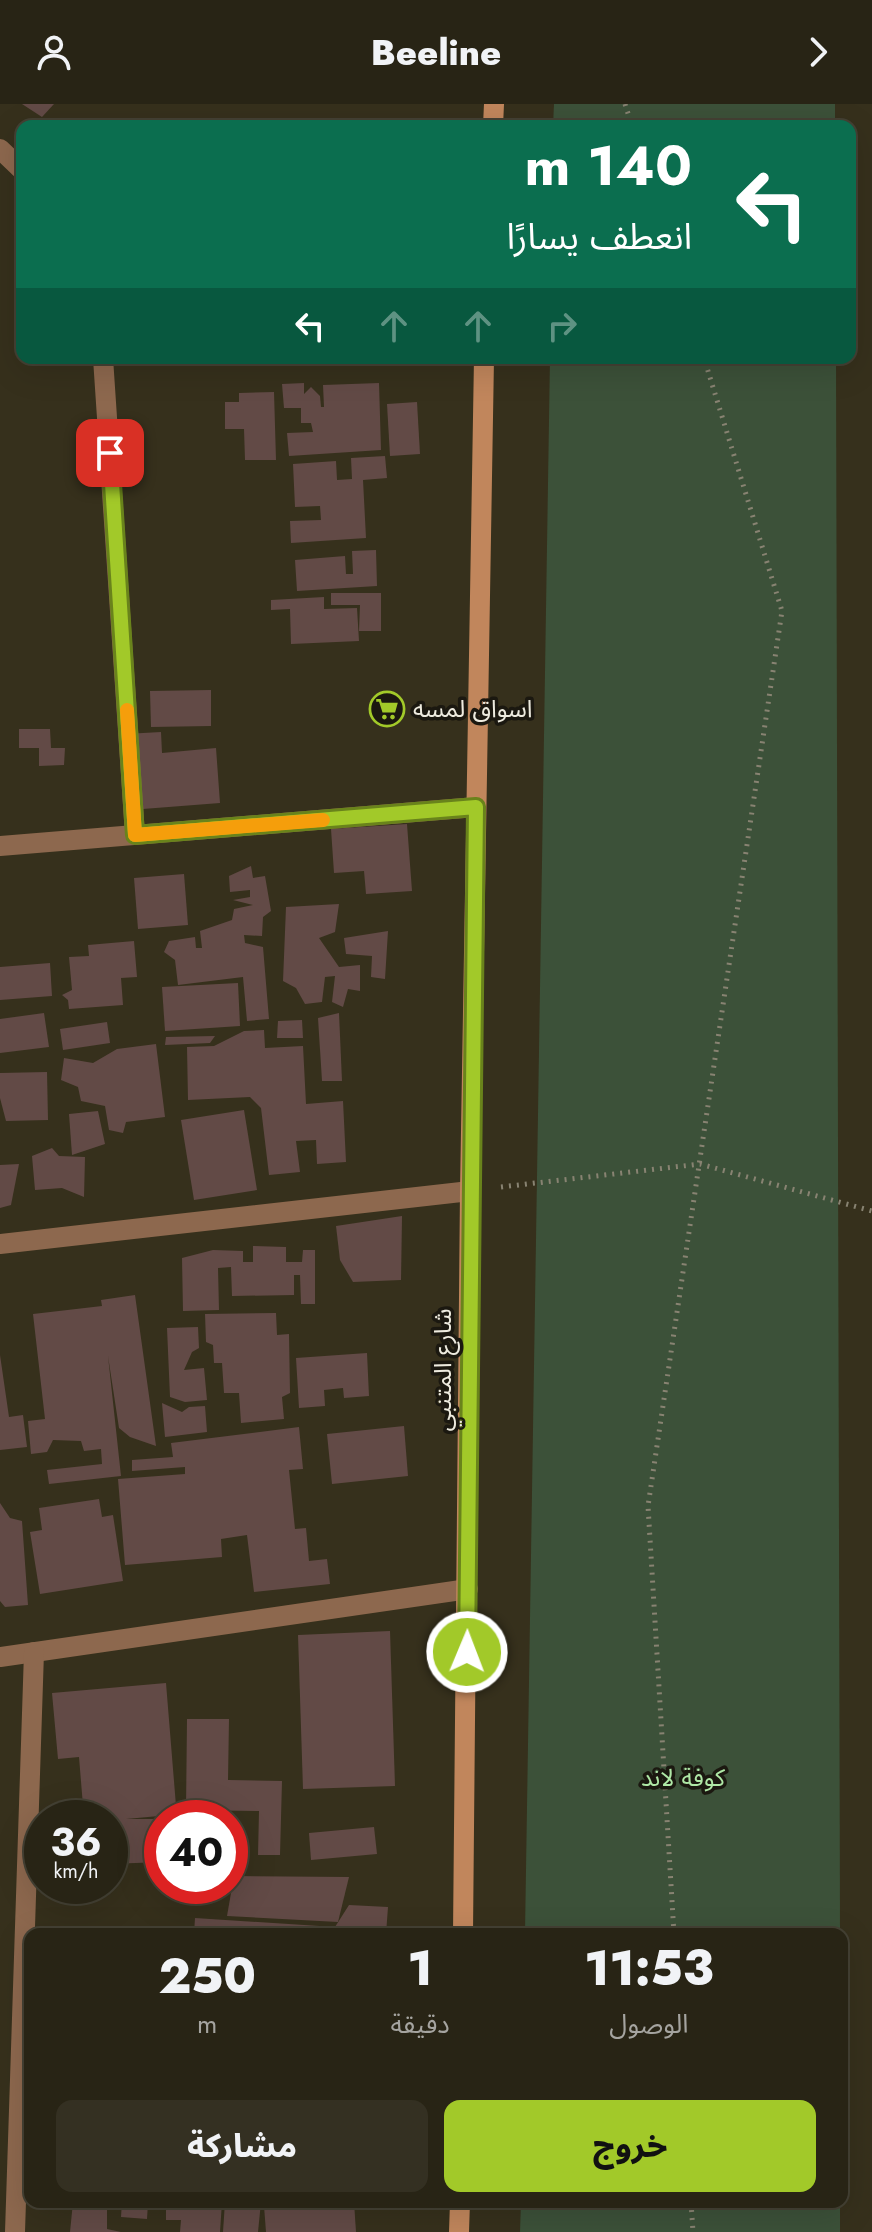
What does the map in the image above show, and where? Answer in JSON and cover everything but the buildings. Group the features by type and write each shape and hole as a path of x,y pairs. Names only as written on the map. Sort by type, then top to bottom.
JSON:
{"street":[{"path":"0,149 16,164"},
{"path":"103,364 135,835"},
{"name":"شارع المتنبي","path":"463,1928 470,1191 484,364"},
{"path":"0,846 476,807"},
{"path":"0,1244 470,1191"},
{"path":"0,1657 468,1589"},
{"path":"25,1928 34,1652"},
{"path":"15,2232 24,1957"},
{"path":"459,2232 460,2208"}],"path":[{"path":"674,1928 648,1506 782,611 706,364"},
{"path":"470,1191 700,1164 872,1211"},
{"path":"691,2208 693,2232"}],"green space":[{"path":"554,104 835,104 835,120 553,120"},
{"name":"كوفة لاند","path":"550,364 836,364 840,1928 525,1928"},
{"path":"521,2208 840,2208 840,2232 520,2232"}],"slow traffic":[{"path":"127,710 135,835 323,820"}],"place":[{"name":"اسواق لمسه","path":"387,709"}],"route":[{"path":"110,453 135,835 476,807 467,1652"}]}
